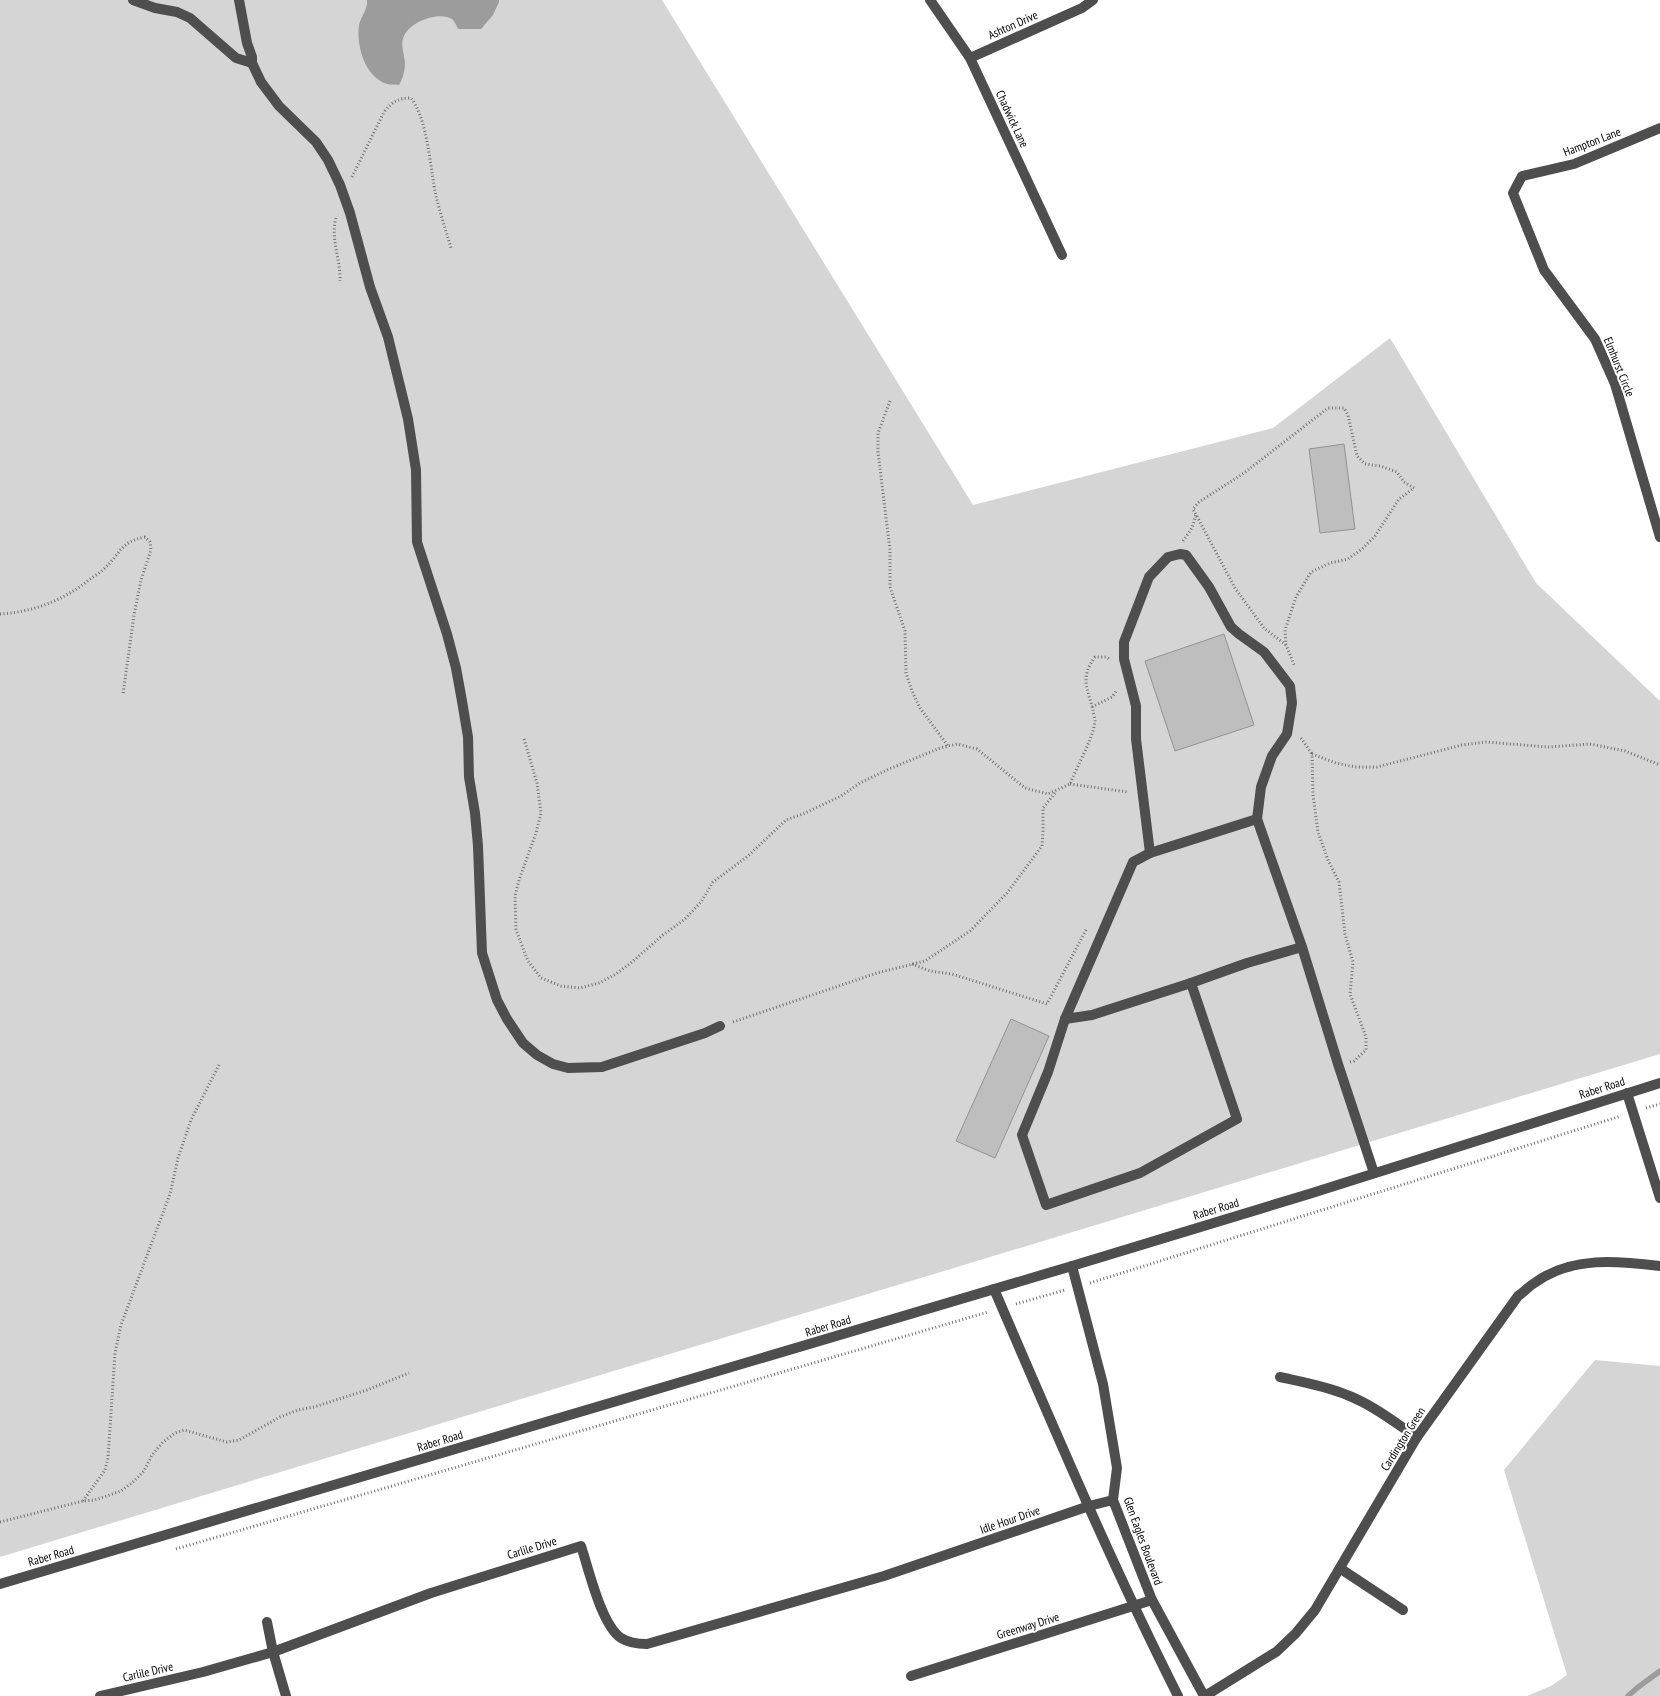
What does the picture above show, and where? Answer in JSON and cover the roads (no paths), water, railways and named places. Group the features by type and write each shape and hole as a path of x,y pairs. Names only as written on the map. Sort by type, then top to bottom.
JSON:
{"street":[{"path":"133,0 155,8 177,12 190,18 236,58 252,63"},
{"path":"238,0 252,63 261,82 279,106 316,142 328,160 344,195 370,287 388,336 408,419 416,470 418,542 447,634 461,693 468,737 469,777 478,846 482,953 498,1000 522,1043 537,1055 554,1064 568,1068 602,1067 706,1033 720,1026"},
{"name":"Chadwick Lane","path":"930,0 970,58 1062,255"},
{"name":"Ashton Drive","path":"970,58 1082,8 1093,0"},
{"name":"Hampton Lane","path":"1513,193 1522,176 1574,164 1660,128"},
{"name":"Elmhurst Circle","path":"1513,193 1544,270 1594,339 1615,384 1660,537"},
{"path":"1150,853 1136,738 1136,706 1124,659 1124,642 1149,577 1168,557 1180,554 1186,555 1209,587 1231,627 1264,652 1290,686 1292,703 1287,734 1272,756 1269,764 1262,787 1257,818 1302,946 1374,1173"},
{"path":"1191,983 1237,1120 1140,1173 1046,1205 1022,1135 1048,1072 1065,1019 1133,862 1150,853 1257,818"},
{"path":"1065,1019 1092,1015 1302,946"},
{"name":"Raber Road","path":"0,1584 1072,1266 1660,1083"},
{"path":"1626,1093 1660,1198"},
{"name":"Cardington Green","path":"1204,1696 1276,1652 1296,1633 1315,1610 1417,1438 1518,1296 1536,1281 1557,1270 1578,1264 1599,1262 1660,1266"},
{"name":"Glen Eagles Boulevard","path":"1072,1266 1103,1384 1117,1468 1113,1500 1152,1600 1204,1696"},
{"path":"994,1289 1133,1606 1178,1696"},
{"path":"1280,1377 1348,1395 1374,1408 1417,1438"},
{"name":"Idle Hour Drive","path":"916,1565 1089,1506 1113,1500"},
{"name":"Carlile Drive","path":"100,1696 203,1672 273,1652 430,1593 581,1546 605,1618 612,1630 622,1639 634,1644 647,1644 884,1576 916,1565"},
{"path":"1340,1569 1403,1610"},
{"name":"Greenway Drive","path":"911,1676 1152,1600"},
{"path":"267,1622 273,1652 286,1696"}],"waterway":[{"path":"1628,1696 1660,1671"}]}
